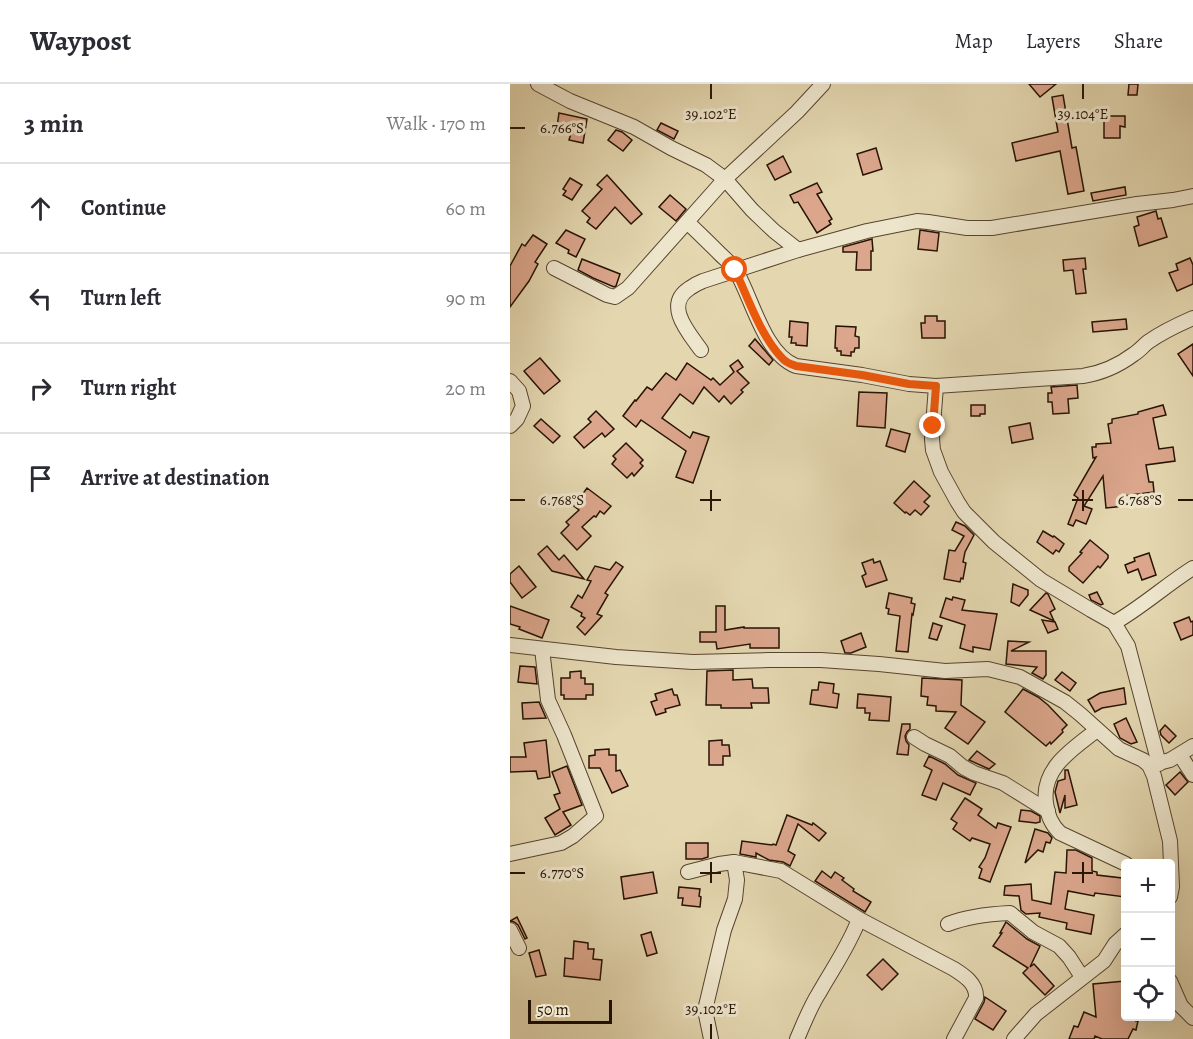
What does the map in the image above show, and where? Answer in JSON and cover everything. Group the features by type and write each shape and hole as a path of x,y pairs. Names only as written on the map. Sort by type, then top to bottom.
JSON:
{"street":[{"path":"538,84 570,101 634,127 706,165 725,179 752,210 798,250"},
{"path":"554,268 615,297 628,288 725,179 797,112 823,84"},
{"path":"701,350 684,327 679,314 677,304 684,293 703,281 798,250 867,231 917,221 967,228 992,228 1193,196"},
{"path":"687,222 735,270 767,338 778,354 788,363 796,366 909,384 936,386 1098,374 1127,359 1171,328 1193,318"},
{"path":"510,381 519,391 523,406 517,419 510,426"},
{"path":"936,386 933,450 941,472 964,512 994,542 1041,580 1114,623 1128,646 1154,765 1154,776 1170,841 1170,859"},
{"path":"1114,623 1193,568"},
{"path":"510,645 616,657 693,662 821,660 945,671 988,669 1020,677 1050,693 1080,714 1124,753 1154,765 1180,755 1193,746"},
{"path":"510,854 561,843 596,816 548,700 542,649"},
{"path":"1097,730 1059,761 1051,772 1046,792 1048,811 1050,821 1060,832 1121,862"},
{"path":"914,737 950,756 974,773 1003,783 1048,811"},
{"path":"1180,755 1193,775"},
{"path":"722,1039 710,1034 705,1010 723,936 735,899 737,880 734,862"},
{"path":"688,872 734,862 785,872 859,919 954,969 968,979 976,990 977,996 954,1039"},
{"path":"948,924 989,914 1010,913 1033,932 1059,946 1070,957 1082,977"},
{"path":"797,1039 814,1002 838,962 859,919"},
{"path":"510,930 519,948"},
{"path":"1014,1039 1036,1014 1104,961 1121,938"},
{"path":"1175,992 1181,1006 1193,1018"}],"building":[{"path":"1029,84 1056,84 1040,97"},
{"path":"1129,84 1138,84 1137,95 1128,95"},
{"path":"1063,95 1072,148 1076,147 1084,191 1068,194 1060,151 1016,161 1012,143 1058,132 1052,97"},
{"path":"559,113 587,119 583,143 569,140 572,130 557,127"},
{"path":"1104,116 1125,116 1125,127 1120,126 1120,138 1104,138"},
{"path":"661,123 678,131 674,139 657,130"},
{"path":"616,130 632,140 623,151 608,140"},
{"path":"876,148 882,169 863,175 857,154"},
{"path":"783,156 791,172 775,180 767,165"},
{"path":"607,175 642,214 631,224 615,207 596,229 587,222 590,218 582,211 602,189 597,185"},
{"path":"570,178 582,185 572,200 563,195 566,191 563,189"},
{"path":"817,183 822,192 817,194 832,219 829,221 831,224 817,233 798,202 794,203 790,195"},
{"path":"1125,187 1126,195 1093,201 1091,193"},
{"path":"670,195 686,209 676,221 659,207"},
{"path":"1156,211 1158,219 1161,218 1167,237 1139,246 1134,227 1139,225 1137,217"},
{"path":"566,230 585,239 576,257 556,243"},
{"path":"920,230 939,233 937,251 918,249"},
{"path":"533,235 547,244 535,262 538,264 529,281 510,307 510,266 522,244 525,246"},
{"path":"872,239 871,270 856,270 857,252 843,252 843,247"},
{"path":"1085,258 1086,269 1083,269 1086,293 1076,294 1073,270 1064,271 1063,260"},
{"path":"1190,258 1193,265 1193,284 1177,291 1169,273 1178,270 1176,264"},
{"path":"582,259 620,274 616,286 578,270"},
{"path":"925,316 937,316 937,321 945,321 945,338 922,338 921,323 925,323"},
{"path":"1126,319 1127,329 1093,332 1092,322"},
{"path":"790,321 808,323 807,346 791,343"},
{"path":"836,326 856,327 855,336 859,337 859,348 851,352 851,356 841,355 841,351 835,348"},
{"path":"755,339 773,360 769,365 749,346"},
{"path":"1193,344 1193,376 1178,354"},
{"path":"540,358 560,381 544,394 524,371"},
{"path":"738,360 743,367 737,371 749,383 731,404 724,396 719,402 704,387 693,404 680,394 662,418 690,438 693,432 709,437 693,483 676,477 686,451 641,420 636,427 623,416 647,387 652,390 666,373 676,380 687,363 711,380 713,378 720,385 734,372 730,366"},
{"path":"1077,385 1078,398 1068,399 1069,413 1053,414 1052,402 1048,402 1048,393 1052,393 1051,387"},
{"path":"859,392 887,393 885,428 857,426"},
{"path":"971,405 985,405 985,414 971,416"},
{"path":"1163,405 1166,415 1153,418 1159,449 1173,447 1175,461 1146,465 1149,482 1153,482 1154,492 1124,496 1125,506 1106,508 1103,476 1084,506 1092,509 1086,524 1076,520 1073,526 1068,524 1078,498 1074,495 1096,457 1093,458 1092,447 1096,447 1096,444 1111,443 1108,424 1112,423 1112,419 1138,414 1138,412"},
{"path":"596,411 614,429 605,437 602,433 584,448 574,437 591,422 588,419"},
{"path":"541,419 560,436 553,443 534,426"},
{"path":"1030,423 1033,439 1012,443 1009,427"},
{"path":"891,429 910,434 905,452 886,446"},
{"path":"626,443 643,460 640,463 643,466 634,476 632,473 627,478 612,464 616,459 613,456"},
{"path":"914,481 930,496 924,502 929,506 921,515 915,510 910,515 905,513 894,503"},
{"path":"587,488 611,506 604,514 600,511 596,517 594,516 582,527 591,536 577,550 561,533 569,525 566,522 579,510 574,506"},
{"path":"956,522 965,526 974,535 965,552 963,562 966,563 963,579 961,578 960,582 944,579 949,550 955,551 964,536 952,530"},
{"path":"1043,531 1064,544 1059,552 1056,550 1053,554 1037,542"},
{"path":"1090,540 1108,555 1108,558 1083,583 1069,571 1069,567"},
{"path":"547,546 559,560 564,555 584,579 552,571 538,554"},
{"path":"1149,553 1156,575 1142,580 1138,569 1128,573 1125,565 1135,561 1134,558"},
{"path":"873,559 874,563 880,561 887,580 866,587 862,576 866,574 862,563"},
{"path":"616,562 623,567 605,593 608,595 597,614 602,616 585,635 577,627 585,618 581,616 582,613 571,607 578,595 582,598 591,581 587,580 595,566 610,570"},
{"path":"519,566 536,587 522,598 510,582 510,574"},
{"path":"1013,584 1028,590 1028,595 1019,606 1011,602"},
{"path":"1097,592 1103,604 1101,605 1091,600 1089,595"},
{"path":"889,593 912,598 911,603 915,604 908,652 896,651 900,616 888,614 889,609 886,608"},
{"path":"1046,593 1055,609 1050,612 1054,621 1030,610"},
{"path":"953,597 965,600 962,610 997,614 990,650 973,647 973,652 960,648 965,625 940,617 946,598 952,600"},
{"path":"510,606 549,620 542,638 510,624"},
{"path":"716,606 725,606 725,630 744,627 779,628 779,648 750,648 750,644 717,649 716,642 700,642 700,632 716,632"},
{"path":"1189,617 1191,622 1193,621 1193,635 1181,640 1174,623"},
{"path":"1042,620 1055,622 1058,629 1048,633"},
{"path":"933,623 942,626 937,640 929,638"},
{"path":"861,633 866,647 845,653 841,641"},
{"path":"1008,641 1029,642 1011,651 1046,651 1046,675 1043,679 1032,673 1037,667 1006,664"},
{"path":"520,666 535,667 537,684 518,682"},
{"path":"733,670 733,680 752,679 753,688 768,688 769,703 751,703 752,708 721,708 721,705 706,705 707,671"},
{"path":"581,671 581,678 585,678 585,684 593,684 593,695 586,695 586,699 564,699 564,695 561,695 561,678 570,678 570,672"},
{"path":"1062,672 1076,683 1070,691 1055,680"},
{"path":"922,678 962,680 961,705 985,722 968,744 945,728 956,712 936,711 936,706 927,705 928,697 921,696"},
{"path":"819,682 834,684 833,693 839,694 837,708 810,704 812,690 818,690"},
{"path":"1124,688 1126,704 1102,708 1095,712 1088,700 1100,693"},
{"path":"672,689 680,705 665,709 666,712 656,715 651,702 657,700 655,694"},
{"path":"1023,689 1048,705 1067,725 1051,744 1050,742 1046,746 1005,712"},
{"path":"858,694 891,697 889,721 869,720 870,713 865,713 865,708 857,708"},
{"path":"539,702 546,718 523,719 522,703"},
{"path":"1126,718 1137,742 1131,744 1120,738 1114,724"},
{"path":"902,724 910,724 910,729 905,736 909,745 908,755 897,754"},
{"path":"1165,725 1176,736 1169,743 1160,731"},
{"path":"546,740 550,777 538,779 536,771 510,772 510,757 526,757 524,743"},
{"path":"722,740 722,745 729,745 730,756 723,756 723,765 709,765 709,741"},
{"path":"609,749 609,755 616,755 616,771 620,770 628,786 612,793 600,768 589,768 589,756 595,755 595,750"},
{"path":"977,751 995,764 989,769 969,760"},
{"path":"929,756 945,764 958,775 976,783 970,795 943,783 936,800 922,795 932,770 924,766"},
{"path":"567,766 582,805 563,812 571,825 555,835 545,818 560,809 554,795 560,793 552,772"},
{"path":"1065,770 1068,770 1077,805 1065,808 1065,795 1060,813 1055,792 1058,781 1065,779"},
{"path":"1180,772 1188,782 1175,795 1166,785"},
{"path":"965,798 982,809 978,815 996,828 998,823 1011,827 990,882 979,878 982,869 979,867 990,844 972,838 970,841 953,829 957,823 951,819"},
{"path":"1021,810 1031,811 1040,816 1040,822 1019,821"},
{"path":"787,815 812,825 813,823 826,833 819,841 798,824 788,851 795,855 790,866 783,862 769,860 756,853 756,857 740,854 742,841 776,845"},
{"path":"1035,829 1048,833 1052,838 1050,843 1046,842 1043,852 1038,850 1025,863"},
{"path":"686,843 708,843 708,857 686,859"},
{"path":"1067,850 1076,850 1092,858 1092,871 1097,872 1097,875 1121,878 1121,896 1095,893 1094,896 1068,891 1065,909 1094,915 1091,934 1066,929 1067,923 1039,917 1040,913 1026,914 1021,910 1019,896 1004,895 1005,886 1031,884 1032,900 1051,904 1055,872 1066,873"},
{"path":"822,871 831,878 835,872 844,878 842,880 854,889 853,891 871,902 865,912 815,881"},
{"path":"653,872 657,893 624,899 621,877"},
{"path":"679,887 700,889 700,907 682,905 683,898 678,898"},
{"path":"517,917 527,938 525,939 518,925 510,921"},
{"path":"1006,922 1040,946 1030,967 1034,964 1054,986 1045,995 1023,973 1028,968 993,946"},
{"path":"651,932 657,953 647,956 641,935"},
{"path":"574,941 588,943 588,949 594,949 593,959 602,960 600,980 564,976 565,958 573,959"},
{"path":"539,950 546,975 536,977 529,953"},
{"path":"883,959 898,974 882,990 867,975"},
{"path":"1121,981 1121,1021 1138,1021 1136,1030 1133,1029 1128,1039 1102,1039 1095,1036 1094,1039 1069,1039 1074,1026 1078,1027 1084,1012 1096,1017 1093,984"},
{"path":"985,997 1006,1011 993,1030 975,1019"}],"route":[{"path":"735,270 767,338 783,360 796,366 909,384 936,386 933,426"}]}
